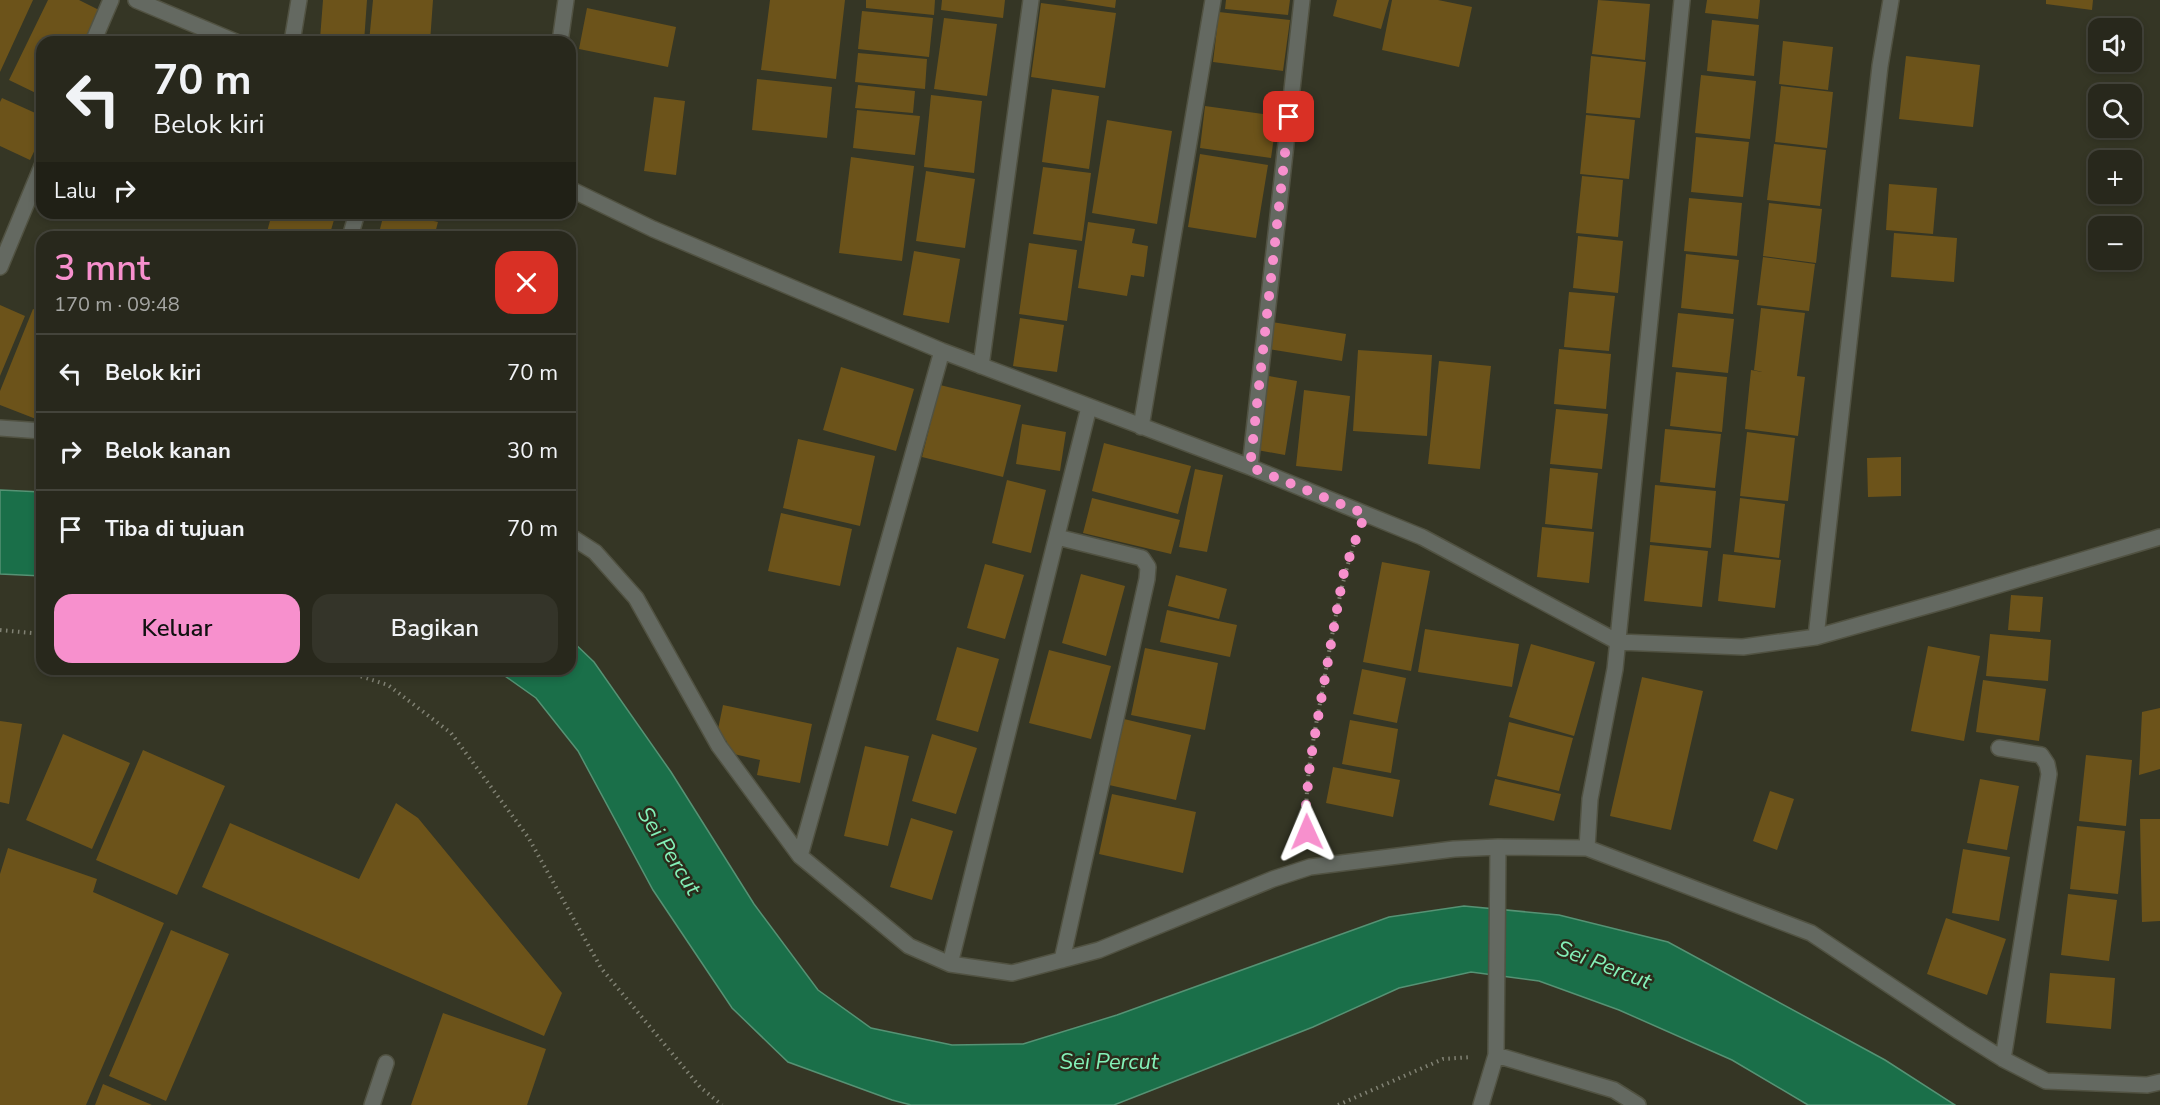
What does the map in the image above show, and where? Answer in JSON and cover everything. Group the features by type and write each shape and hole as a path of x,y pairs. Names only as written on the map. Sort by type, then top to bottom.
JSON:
{"street":[{"path":"96,36 111,0"},
{"path":"136,0 222,36"},
{"path":"293,36 299,0"},
{"path":"561,36 566,0"},
{"path":"981,366 1031,0"},
{"path":"1141,427 1213,0"},
{"path":"1250,467 1302,0"},
{"path":"1587,848 1590,799 1615,669 1682,0"},
{"path":"1816,637 1880,66 1891,0"},
{"path":"0,267 36,180"},
{"path":"576,192 653,229 942,351 1250,467 1422,537 1618,642 1743,647 1816,637 2160,537"},
{"path":"800,856 942,351"},
{"path":"950,964 1089,407"},
{"path":"0,428 36,431"},
{"path":"1057,537 1142,558 1148,567 1062,960"},
{"path":"576,540 595,552 636,598 719,746 800,856 909,946 950,964 1012,973 1100,950 1273,879 1311,867 1454,849 1587,848 1810,933 2003,1059 2046,1081 2147,1085 2160,1083"},
{"path":"1999,748 2041,756 2047,764 2049,774 2003,1059"},
{"path":"1481,1105 1496,1055 1498,847"},
{"path":"1496,1055 1614,1090 1638,1105"},
{"path":"372,1105 386,1063"}],"path":[{"path":"1311,867 1305,815 1310,763 1344,572 1365,514"},
{"path":"0,630 36,633"},
{"path":"357,675 388,685 451,733 528,837 602,968 700,1087 722,1105"},
{"path":"1338,1105 1443,1059 1496,1055"}],"water":[{"path":"0,490 36,492 36,576 0,574"},
{"name":"Sei Percut","path":"576,645 594,662 671,772 754,904 818,990 871,1028 952,1045 1023,1044 1117,1015 1389,917 1464,906 1559,915 1668,942 1885,1060 1955,1105 1808,1105 1732,1060 1619,1010 1539,981 1471,972 1399,988 1313,1027 1114,1105 911,1105 892,1100 788,1062 732,1008 653,890 578,751 536,698 503,675 576,675"}],"building":[{"path":"0,0 33,0 0,72"},
{"path":"48,0 79,0 99,10 86,36 36,36 36,93 9,80"},
{"path":"323,0 367,0 364,36 320,36"},
{"path":"373,0 433,0 430,36 370,36"},
{"path":"770,0 845,0 836,79 761,70"},
{"path":"866,0 935,0 934,15 866,8"},
{"path":"942,0 1005,0 1003,18 941,10"},
{"path":"1064,0 1116,0 1115,8"},
{"path":"1226,0 1290,0 1288,15 1225,9"},
{"path":"1337,0 1389,0 1381,29 1333,16"},
{"path":"1392,0 1438,0 1472,7 1459,67 1382,50"},
{"path":"1598,0 1650,4 1645,60 1592,54"},
{"path":"1707,0 1760,0 1758,19 1705,13"},
{"path":"2046,0 2093,0 2092,10 2046,4"},
{"path":"1041,3 1116,13 1105,88 1031,77"},
{"path":"587,8 676,27 668,67 579,49"},
{"path":"862,11 933,18 929,57 858,49"},
{"path":"1219,12 1290,20 1283,71 1213,62"},
{"path":"944,18 997,24 987,96 934,89"},
{"path":"1712,20 1759,25 1754,76 1707,71"},
{"path":"1783,41 1833,47 1828,90 1779,84"},
{"path":"858,53 927,59 925,89 855,82"},
{"path":"1591,56 1646,62 1640,118 1586,113"},
{"path":"1906,56 1980,65 1973,127 1899,119"},
{"path":"1701,75 1756,81 1750,139 1695,133"},
{"path":"757,79 832,87 827,138 752,130"},
{"path":"858,85 915,91 913,113 855,108"},
{"path":"1781,86 1833,92 1827,148 1775,142"},
{"path":"1052,89 1099,96 1089,169 1042,162"},
{"path":"931,95 982,101 974,173 924,167"},
{"path":"654,97 685,101 676,175 644,171"},
{"path":"2,98 36,113 36,148 30,160 0,146 0,102"},
{"path":"1205,106 1277,116 1271,158 1200,148"},
{"path":"857,110 920,116 915,155 853,148"},
{"path":"1586,115 1635,120 1629,179 1580,174"},
{"path":"1107,120 1172,131 1157,224 1092,213"},
{"path":"1696,137 1749,142 1743,197 1691,192"},
{"path":"1774,144 1826,150 1820,206 1767,200"},
{"path":"1200,154 1268,165 1256,238 1188,227"},
{"path":"851,157 914,166 902,261 839,253"},
{"path":"1043,167 1091,173 1082,241 1033,234"},
{"path":"926,171 975,179 965,248 916,241"},
{"path":"1582,176 1623,180 1618,237 1576,233"},
{"path":"1889,184 1937,188 1933,234 1886,230"},
{"path":"1689,198 1742,203 1737,256 1684,251"},
{"path":"1769,203 1822,209 1816,263 1763,256"},
{"path":"270,219 334,219 331,231 267,231"},
{"path":"382,219 425,219 438,222 436,231 380,231"},
{"path":"1088,222 1135,229 1132,243 1148,246 1144,277 1131,275 1127,296 1078,288"},
{"path":"1894,233 1957,238 1954,282 1891,277"},
{"path":"1578,236 1623,241 1618,293 1573,288"},
{"path":"1029,243 1077,250 1067,321 1019,314"},
{"path":"914,251 960,259 949,323 903,315"},
{"path":"1686,254 1739,260 1733,314 1681,308"},
{"path":"1763,257 1815,264 1809,311 1757,305"},
{"path":"1569,292 1615,296 1609,351 1564,347"},
{"path":"0,305 25,316 0,376"},
{"path":"1761,308 1805,313 1797,376 1805,377 1798,436 1745,429 1751,370 1762,372 1754,370"},
{"path":"33,309 36,310 36,419 0,405 0,391"},
{"path":"1678,313 1734,319 1728,373 1672,367"},
{"path":"1020,318 1064,325 1057,372 1013,366"},
{"path":"1272,322 1346,334 1342,361 1268,349"},
{"path":"1559,349 1611,354 1606,409 1554,404"},
{"path":"1358,350 1432,355 1427,436 1353,431"},
{"path":"1439,361 1491,366 1480,469 1428,464"},
{"path":"841,367 914,389 896,451 823,430"},
{"path":"1676,372 1727,377 1722,432 1670,426"},
{"path":"1269,376 1297,381 1285,455 1257,450"},
{"path":"940,385 1021,405 1003,477 922,457"},
{"path":"1304,390 1350,396 1342,471 1296,466"},
{"path":"1556,409 1608,414 1602,469 1550,464"},
{"path":"1022,424 1066,432 1060,471 1016,464"},
{"path":"1665,429 1721,434 1715,488 1660,482"},
{"path":"1747,432 1795,438 1788,501 1740,496"},
{"path":"798,439 875,456 860,526 783,508"},
{"path":"1104,443 1191,466 1178,514 1092,491"},
{"path":"1901,457 1901,496 1868,497 1867,458"},
{"path":"1550,468 1598,473 1592,529 1545,524"},
{"path":"1195,469 1223,475 1207,552 1179,547"},
{"path":"1007,480 1046,490 1031,553 992,543"},
{"path":"1655,485 1716,491 1711,548 1650,542"},
{"path":"1092,498 1180,520 1171,554 1083,533"},
{"path":"1740,498 1785,504 1779,558 1734,552"},
{"path":"781,513 852,529 840,586 768,571"},
{"path":"1542,527 1594,532 1589,583 1537,577"},
{"path":"1650,545 1708,551 1702,607 1644,601"},
{"path":"1723,554 1781,560 1775,608 1718,601"},
{"path":"1382,562 1430,571 1411,671 1363,662"},
{"path":"985,564 1024,575 1005,639 967,628"},
{"path":"1081,574 1125,586 1106,656 1062,643"},
{"path":"1176,575 1227,589 1219,619 1168,606"},
{"path":"2011,595 2043,597 2040,632 2008,630"},
{"path":"1167,610 1237,625 1230,657 1160,642"},
{"path":"1425,629 1519,644 1512,687 1418,672"},
{"path":"1990,634 2051,640 2048,681 1986,676"},
{"path":"1531,644 1595,662 1574,736 1509,717"},
{"path":"1928,646 1980,656 1964,741 1911,731"},
{"path":"957,647 999,659 978,732 936,720"},
{"path":"1145,648 1218,663 1205,730 1131,715"},
{"path":"1049,650 1111,666 1091,739 1029,723"},
{"path":"1362,669 1406,678 1397,723 1353,714"},
{"path":"1642,677 1703,691 1671,830 1610,816"},
{"path":"1983,680 2046,689 2039,741 1976,732"},
{"path":"723,705 812,724 800,783 757,775 760,760 725,752 727,741 716,739"},
{"path":"2160,708 2160,769 2139,775 2142,712"},
{"path":"1124,719 1191,735 1176,800 1109,785"},
{"path":"1350,720 1398,729 1391,773 1342,764"},
{"path":"0,721 22,724 9,804 0,802"},
{"path":"1509,722 1573,738 1559,791 1497,776"},
{"path":"63,734 130,763 92,849 26,820"},
{"path":"932,734 977,748 956,814 912,801"},
{"path":"865,746 909,756 888,846 844,836"},
{"path":"143,750 225,786 177,895 96,860"},
{"path":"2086,755 2132,760 2126,826 2079,821"},
{"path":"1333,767 1400,780 1393,817 1326,803"},
{"path":"1495,779 1561,794 1554,821 1489,805"},
{"path":"1980,779 2019,786 2007,850 1967,843"},
{"path":"1770,791 1794,799 1777,850 1753,841"},
{"path":"1112,794 1196,812 1183,873 1099,854"},
{"path":"396,803 418,818 562,993 544,1036 202,887 230,823 359,879"},
{"path":"911,818 953,831 932,900 890,887"},
{"path":"2140,819 2160,819 2160,921 2142,922"},
{"path":"2077,826 2125,831 2118,894 2070,889"},
{"path":"8,848 97,879 93,892 164,923 86,1105 0,1105 0,874"},
{"path":"1963,849 2010,857 1999,921 1952,913"},
{"path":"2068,894 2117,900 2109,961 2061,955"},
{"path":"1946,918 2006,939 1987,995 1927,974"},
{"path":"171,930 229,954 166,1101 109,1076"},
{"path":"2050,973 2115,978 2111,1029 2046,1023"},
{"path":"443,1013 546,1049 527,1105 411,1105"},
{"path":"103,1084 152,1105 95,1105"}],"route":[{"path":"1289,117 1250,467 1365,514 1344,572 1338,604 1310,763 1305,815 1307,832"}]}
